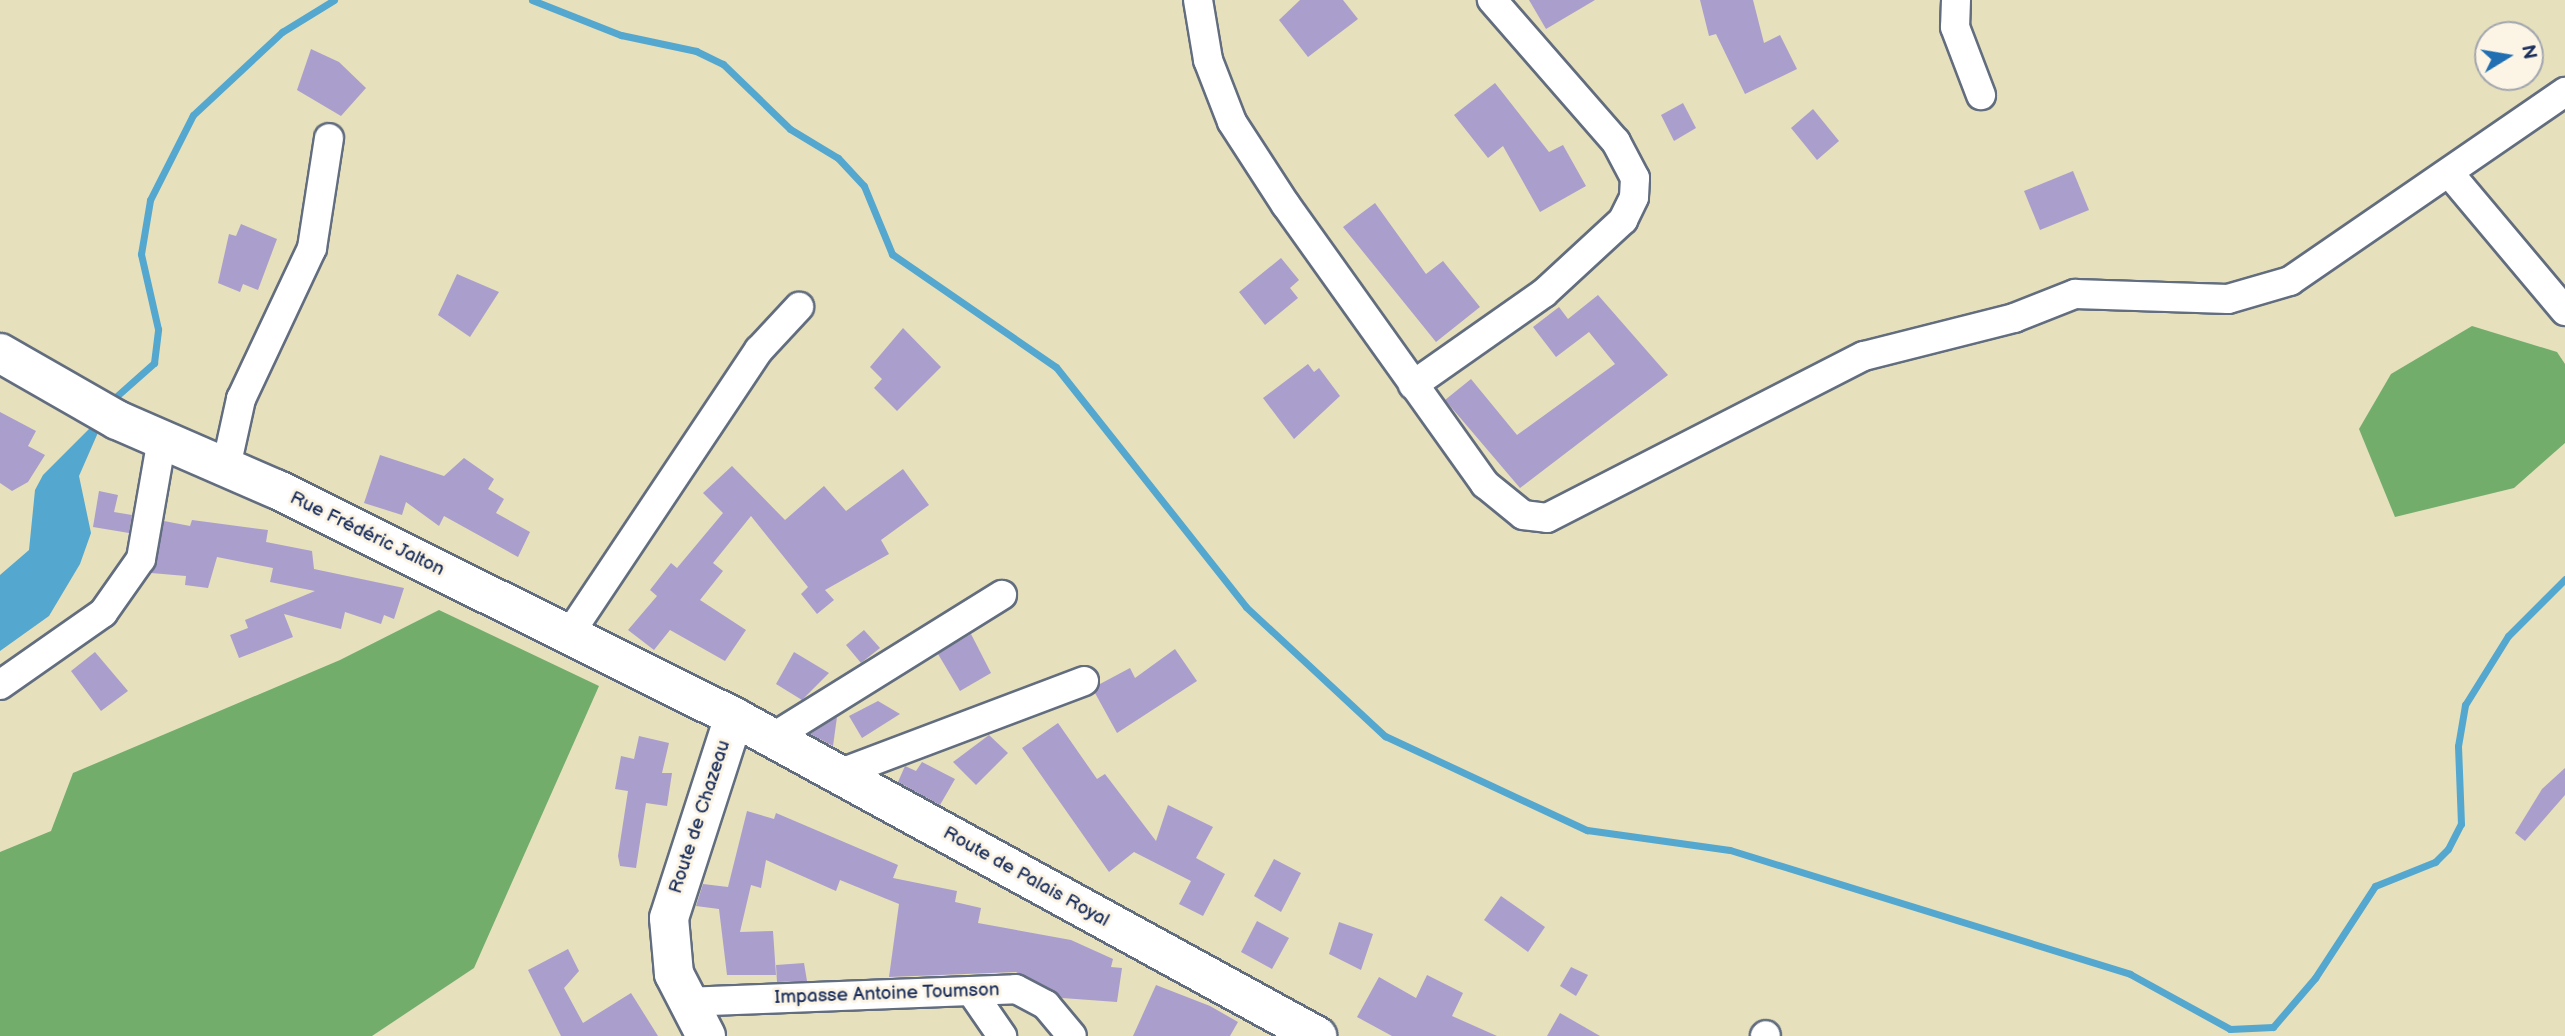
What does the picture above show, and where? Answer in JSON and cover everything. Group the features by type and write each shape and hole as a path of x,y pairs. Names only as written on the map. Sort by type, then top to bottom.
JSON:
{"main road":[{"name":"Rue Frédéric Jalton","path":"0,353 117,420 226,467 734,717"},
{"name":"Route de Palais Royal","path":"734,717 1317,1036"},
{"name":"Route de Chazeau","path":"706,1036 684,1002 674,974 670,918 734,717"}],"street":[{"path":"1198,0 1208,60 1232,122 1413,385 1505,504 1523,515 1547,518 1864,356 2002,322 2075,294 2184,300 2257,294 2320,263 2450,174 2498,133 2565,92"},
{"path":"1413,385 1544,293 1623,220 1634,197 1635,178 1616,142 1492,0"},
{"path":"1956,0 1955,27 1981,95"},
{"path":"226,467 241,399 309,259 328,138"},
{"path":"2450,174 2565,311"},
{"path":"568,636 759,350 799,307"},
{"path":"0,685 103,613 141,559 162,439"},
{"path":"772,738 1002,595"},
{"path":"838,774 1084,681"},
{"name":"Impasse Antoine Toumson","path":"684,1002 1016,989 1046,1005 1072,1036"},
{"path":"971,991 1002,1036"}],"green space":[{"path":"2472,326 2557,352 2565,364 2565,443 2514,488 2395,517 2359,429 2391,374"},
{"path":"439,610 599,686 474,968 372,1036 0,1036 0,852 51,831 73,773 340,660"}],"water":[{"path":"93,425 100,428 79,476 91,533 80,564 49,616 0,651 0,575 29,550 35,490 43,475"}],"building":[{"path":"1300,0 1343,0 1358,19 1308,57 1279,20"},
{"path":"1529,0 1595,0 1546,29"},
{"path":"1700,0 1753,0 1764,43 1780,35 1797,69 1745,94 1716,34 1709,36"},
{"path":"311,49 339,62 366,88 341,116 297,90"},
{"path":"1495,83 1549,152 1563,145 1586,186 1540,212 1503,146 1488,158 1454,115"},
{"path":"1683,103 1696,128 1674,141 1661,115"},
{"path":"1813,109 1839,141 1817,160 1791,128"},
{"path":"2073,171 2089,210 2040,230 2024,191"},
{"path":"1375,203 1426,274 1443,261 1480,307 1436,342 1343,227"},
{"path":"241,224 277,239 258,290 243,284 240,292 218,283 229,234 236,236"},
{"path":"1281,258 1299,280 1290,288 1298,298 1265,325 1239,292"},
{"path":"457,274 499,292 470,337 438,315"},
{"path":"1598,295 1668,375 1520,488 1445,400 1471,379 1517,435 1615,364 1589,332 1556,357 1533,327 1559,307 1568,319"},
{"path":"903,328 941,367 897,411 874,388 882,379 870,367"},
{"path":"1308,364 1314,372 1319,368 1340,396 1294,439 1263,398"},
{"path":"0,412 36,431 28,446 45,455 28,482 12,491 0,483"},
{"path":"380,455 444,476 464,458 494,479 488,489 504,499 496,513 530,532 518,557 444,516 439,526 406,502 402,515 364,503"},
{"path":"732,466 785,520 824,486 846,511 903,469 929,505 881,540 889,554 825,590 834,600 817,614 801,594 808,587 751,516 713,563 723,571 700,600 746,630 725,661 670,630 654,650 628,630 657,596 650,590 671,563 677,568 723,513 703,493"},
{"path":"99,491 118,495 114,512 132,515 129,533 93,527"},
{"path":"192,520 268,530 266,542 312,551 314,569 404,588 394,619 384,615 381,624 345,612 341,629 284,614 293,637 239,658 230,635 248,628 245,620 315,591 270,582 273,568 217,557 208,588 185,585 186,576 151,573 164,521 190,526"},
{"path":"864,630 880,648 861,663 846,645"},
{"path":"971,634 991,673 960,691 938,654"},
{"path":"1175,649 1197,681 1117,733 1095,693 1100,684 1130,668 1135,678"},
{"path":"95,652 128,691 101,711 71,671"},
{"path":"794,652 829,673 802,700 776,684"},
{"path":"878,701 900,714 862,738 849,716"},
{"path":"837,717 833,746 810,734"},
{"path":"1058,723 1097,779 1105,774 1156,841 1168,805 1213,827 1196,858 1225,874 1203,916 1179,904 1191,881 1134,852 1109,872 1022,748"},
{"path":"989,735 1008,753 976,785 953,762"},
{"path":"639,736 669,743 662,773 672,773 667,806 646,803 636,868 620,866 618,856 628,791 615,789 621,756 634,759"},
{"path":"922,762 955,779 940,805 898,782 905,766 916,771"},
{"path":"2565,768 2565,795 2525,841 2515,833 2542,789"},
{"path":"747,811 774,819 776,813 898,865 893,878 957,891 955,902 981,908 978,923 1071,940 1113,959 1111,967 1122,968 1117,1002 1062,998 1016,972 889,977 899,904 840,880 836,891 766,860 761,888 751,885 740,932 773,931 776,975 727,975 719,909 696,906 703,884 728,887"},
{"path":"1274,859 1301,873 1281,912 1254,896"},
{"path":"1501,896 1545,927 1528,952 1484,920"},
{"path":"1257,921 1289,938 1272,969 1241,952"},
{"path":"1339,922 1373,934 1361,970 1329,954"},
{"path":"568,949 579,971 564,988 583,1023 631,993 658,1036 561,1036 528,970"},
{"path":"804,963 807,981 777,982 776,965"},
{"path":"1571,967 1588,975 1576,996 1560,986"},
{"path":"1427,975 1463,993 1452,1016 1497,1036 1392,1036 1357,1017 1379,977 1416,998"},
{"path":"1156,985 1210,1006 1238,1022 1230,1036 1133,1036"},
{"path":"1560,1013 1600,1036 1547,1036"}],"waterway":[{"path":"110,402 154,363 158,329 141,254 150,200 193,115 282,32 334,0"},
{"path":"532,0 621,35 696,51 723,64 790,129 838,158 864,186 892,254 1056,367 1246,607 1385,736 1587,830 1730,850 2130,974 2230,1029 2273,1027 2315,978 2375,886 2435,862 2448,849 2461,824 2458,746 2465,705 2508,636 2565,579"}]}
